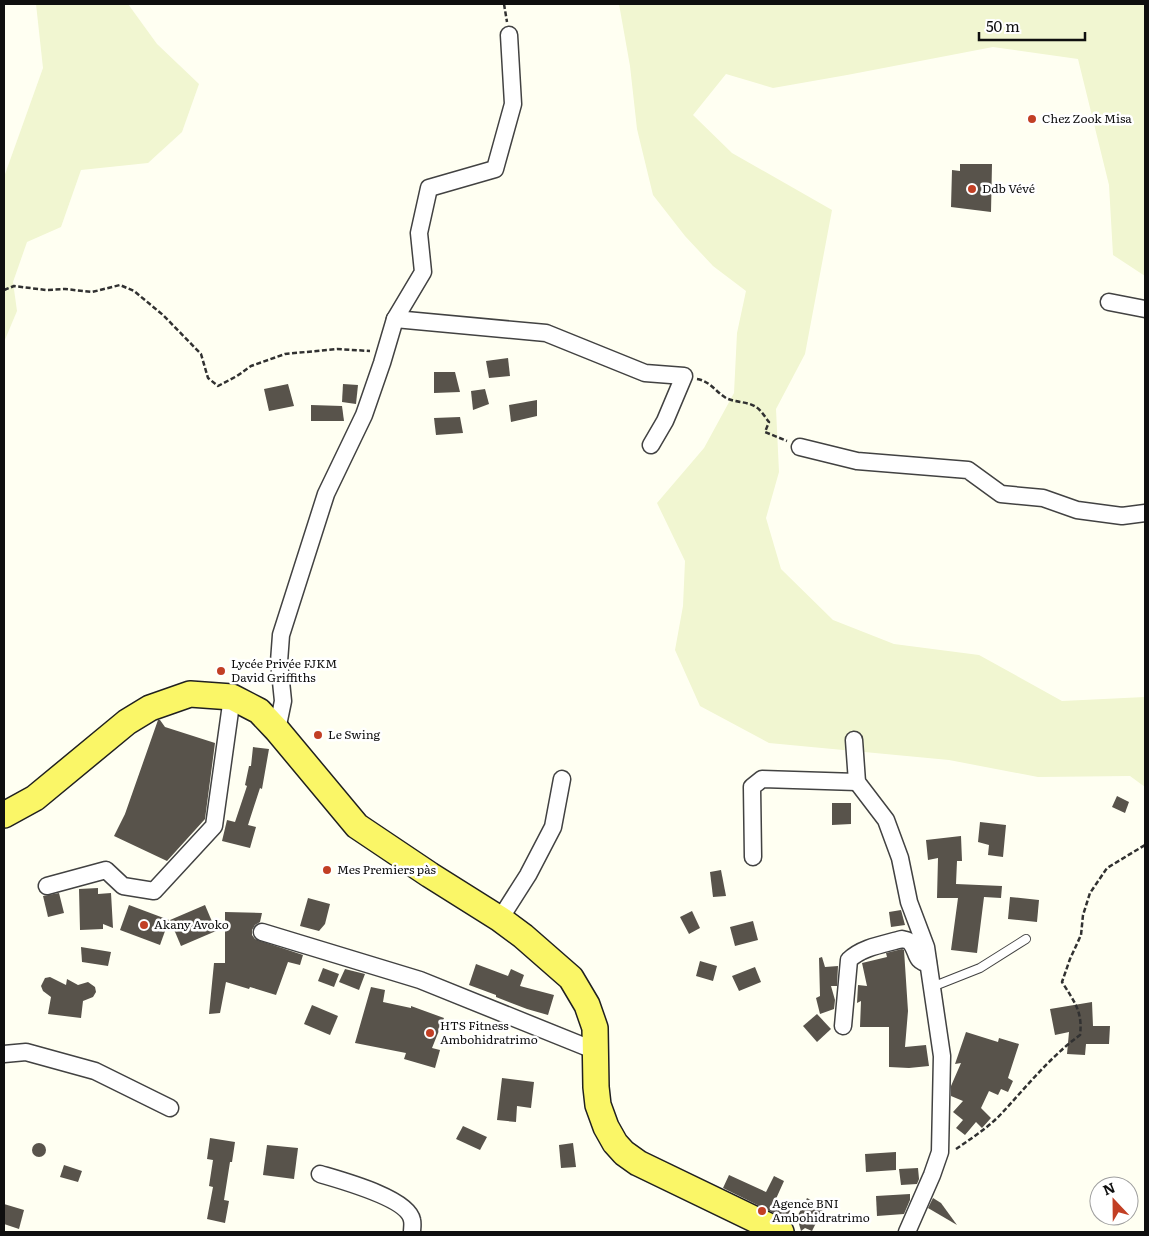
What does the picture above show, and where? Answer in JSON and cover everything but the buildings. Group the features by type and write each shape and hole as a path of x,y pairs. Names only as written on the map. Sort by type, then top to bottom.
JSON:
{"main road":[{"path":"4,815 35,798 127,722 150,708 190,694 232,697 259,711 357,826 430,875 500,918 571,978 587,1005 595,1028 598,1105 606,1127 615,1143 624,1153 638,1163 781,1232"}],"street":[{"path":"277,730 283,701 279,662 282,635 326,494 364,414 395,319 423,272 419,233 429,188 494,169 514,104 509,35"},
{"path":"1109,302 1145,309"},
{"path":"395,319 546,333 644,373 684,376 665,421 651,445"},
{"path":"800,447 858,461 968,470 1002,494 1043,498 1077,510 1122,516 1145,513"},
{"path":"47,886 106,870 123,886 154,891 168,877 214,826 232,697"},
{"path":"854,740 857,782 886,820 900,858 910,902 926,947 942,1056 940,1152 907,1232"},
{"path":"500,918 528,875 554,827 562,779"},
{"path":"753,857 752,787 762,780 857,782"},
{"path":"262,932 420,980 596,1051"},
{"path":"843,1026 849,960 854,955 902,938 910,942 918,960 928,963"},
{"path":"4,1054 26,1052 95,1070 170,1108"},
{"path":"320,1174 361,1186 401,1205 412,1219 412,1232"}],"lane":[{"path":"932,987 980,968 1026,939"}],"path":[{"path":"4,290 14,286 92,292 120,285 134,291 163,315 201,354 208,378 218,386 238,376 251,366 285,354 337,349 368,351 384,356"},
{"path":"684,376 705,380 725,397 757,407 769,422 765,432 781,438"},
{"path":"940,1152 953,1150 978,1134 1001,1114 1067,1044 1080,1035 1082,1023 1078,1011 1062,982 1081,934 1083,915 1090,893 1108,868 1145,845"}],"green space":[{"path":"36,4 128,4 157,44 199,84 182,132 148,163 81,170 61,227 27,242 13,282 17,311 4,342 4,177 43,68"},
{"path":"619,4 1145,4 1145,276 1113,255 1109,185 1078,59 993,47 773,88 726,74 693,115 732,153 832,210 805,354 776,409 779,472 766,518 781,569 833,620 894,644 979,655 1062,701 1145,697 1145,787 1130,776 1038,777 949,760 769,743 700,706 675,650 683,606 685,561 657,503 704,448 734,393 737,333 746,291 713,266 685,236 653,195 637,129 630,66"}],"place":[{"name":"Chez Zook Misa","path":"1032,119"},
{"name":"Ddb Vévé","path":"972,189"},
{"name":"Lycée Privée FJKM David Griffiths","path":"221,671"},
{"name":"Le Swing","path":"318,735"},
{"name":"Mes Premiers pàs","path":"327,870"},
{"name":"Akany Avoko","path":"144,925"},
{"name":"HTS Fitness Ambohidratrimo","path":"430,1033"},
{"name":"Agence BNI Ambohidratrimo","path":"762,1211"}]}
